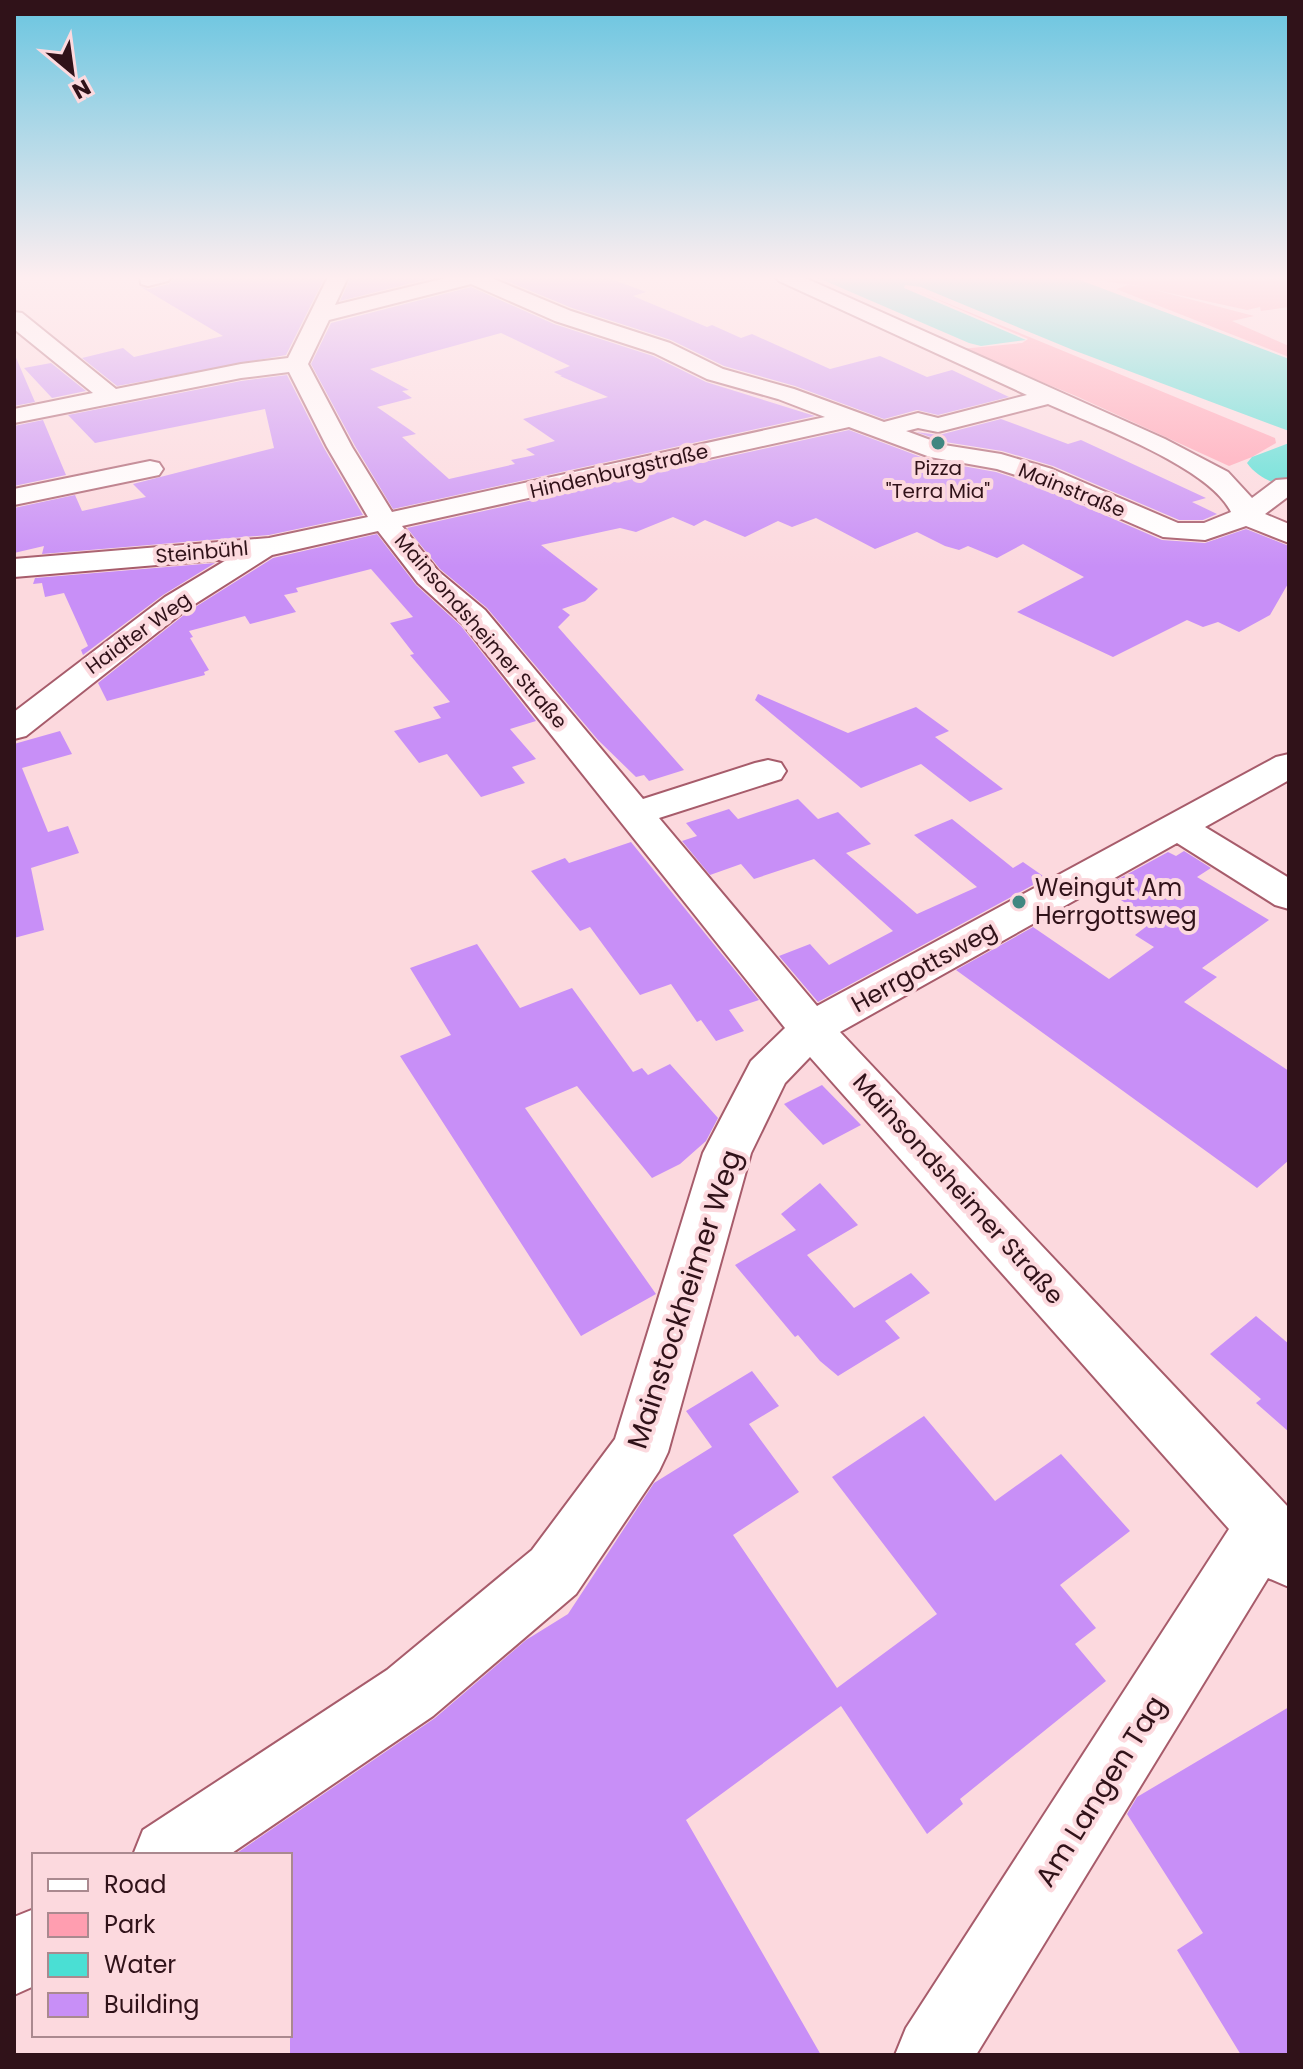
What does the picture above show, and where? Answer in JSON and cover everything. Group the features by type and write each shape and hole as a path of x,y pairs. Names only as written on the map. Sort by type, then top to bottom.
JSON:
{"street":[{"path":"83,374 111,396"},
{"path":"14,416 241,374"},
{"name":"Mainsondsheimer Straße","path":"302,374 343,458 428,578 474,617 811,1029 1278,1541"},
{"name":"Mainstraße","path":"714,374 786,394 939,452 1001,462 1043,475 1173,531 1189,535 1212,531 1246,515"},
{"path":"1001,374 1156,444 1219,478 1237,496 1246,515 1289,535"},
{"path":"883,430 918,420 938,425 1051,396"},
{"name":"Hindenburgstraße","path":"388,523 850,419"},
{"path":"14,497 150,469"},
{"path":"1246,515 1287,500"},
{"name":"Steinbühl","path":"14,568 269,547 388,523"},
{"name":"Haidter Weg","path":"14,729 176,603 269,547"},
{"name":"Herrgottsweg","path":"811,1029 1180,828 1289,765"},
{"path":"636,813 768,771"},
{"path":"1180,828 1289,896"},
{"name":"Mainstockheimer Weg","path":"171,1853 410,1693 554,1572 639,1452 727,1153 767,1073 811,1029"},
{"name":"Am Langen Tag","path":"933,2055 1278,1541"},
{"path":"14,1958 32,1946"}],"green space":[{"path":"1021,374 1118,374 1275,438 1276,443 1229,466"}],"water":[{"path":"1136,374 1289,374 1289,431"},
{"path":"1289,443 1289,488 1260,476 1247,463 1252,457"}],"building":[{"path":"14,374 23,374 35,402 14,406"},
{"path":"29,374 64,374 86,391 52,398"},
{"path":"101,374 185,374 117,386"},
{"path":"316,374 378,374 409,390 402,391 412,398 377,407 416,434 402,437 449,479 515,464 511,460 535,455 526,449 555,441 523,419 608,397 557,374 689,374 706,382 815,416 393,509"},
{"path":"751,374 919,374 927,377 960,374 1009,397 938,415 917,410 884,419 795,386"},
{"path":"287,375 363,515 269,535 42,554 44,546 14,553 14,508 75,495 82,511 146,497 133,484 274,448 265,409 95,443 68,415"},
{"path":"1001,419 1068,444 1081,440 1206,498 1192,502 1217,514 1203,520 1179,520 1053,466 1002,451 945,442 916,432 939,435"},
{"path":"43,420 66,475 14,486 14,426"},
{"path":"849,430 929,460 996,472 1033,484 1162,540 1205,543 1246,529 1289,546 1289,582 1270,615 1239,632 1218,622 1203,627 1187,620 1113,657 1017,612 1084,577 1023,544 997,558 968,546 959,550 945,546 917,532 875,549 816,518 792,527 778,521 745,537 705,520 694,526 673,517 636,532 620,528 541,545 598,589 585,601 562,609 570,615 558,627 684,770 649,781 644,775 636,777 598,740 487,608 440,569 407,528"},
{"path":"377,534 416,585 461,626 536,721 510,729 536,759 512,767 525,783 481,797 447,754 419,763 394,731 441,718 433,707 450,702 410,655 414,654 390,623 413,617 371,569 296,588 298,592 284,595 296,612 250,624 245,616 189,631 209,670 204,672 205,675 107,701 98,683 189,611 273,558"},
{"path":"215,563 163,595 83,655 81,650 88,646 64,593 45,597 42,583 33,584 35,578"},
{"path":"758,694 848,733 916,707 949,731 935,737 1003,789 970,802 921,764 861,788 755,700"},
{"path":"60,731 72,754 22,768 48,832 68,826 79,853 31,868 44,930 14,938 14,744"},
{"path":"798,799 818,819 838,812 871,844 846,853 917,914 977,887 914,835 952,819 1013,868 1023,862 1046,878 818,1002 779,956 810,944 829,965 893,931 814,859 754,879 741,864 710,875 682,841 697,836 686,823 729,809 738,819"},
{"path":"631,842 759,1000 729,1010 744,1031 716,1041 701,1020 697,1022 671,984 640,995 590,927 580,931 531,871 565,858 569,863"},
{"path":"1184,851 1211,868 1197,877 1269,920 1202,968 1217,977 1184,1002 1289,1071 1289,1160 1257,1188 956,970 1033,927 1109,979 1154,947 1135,935 1151,923 1143,918 1146,916 1102,888 1168,852 1176,856"},
{"path":"477,944 520,1008 572,988 633,1072 642,1068 648,1075 670,1064 718,1118 706,1141 680,1164 652,1178 577,1086 525,1108 656,1294 581,1336 400,1056 451,1035 410,968"},
{"path":"822,1085 861,1125 823,1145 784,1104"},
{"path":"820,1183 858,1225 807,1255 854,1308 911,1273 930,1293 885,1321 900,1338 838,1376 820,1361 798,1335 795,1337 735,1265 796,1230 781,1214"},
{"path":"1256,1316 1289,1344 1289,1432 1256,1403 1261,1399 1210,1354"},
{"path":"752,1371 779,1406 749,1424 799,1492 733,1535 837,1688 937,1614 832,1477 924,1416 995,1501 1061,1454 1130,1531 1060,1585 1096,1628 1075,1644 1106,1681 960,1799 963,1804 927,1834 841,1706 686,1820 821,2055 290,2055 292,1853 237,1853 435,1718 526,1640 568,1614 654,1483 712,1447 686,1411"},
{"path":"1289,1707 1289,2055 1241,2055 1177,1950 1203,1933 1127,1814 1137,1797"}],"place":[{"name":"Pizza \"Terra Mia\"","path":"938,443"},
{"name":"Weingut Am Herrgottsweg","path":"1019,902"}]}
